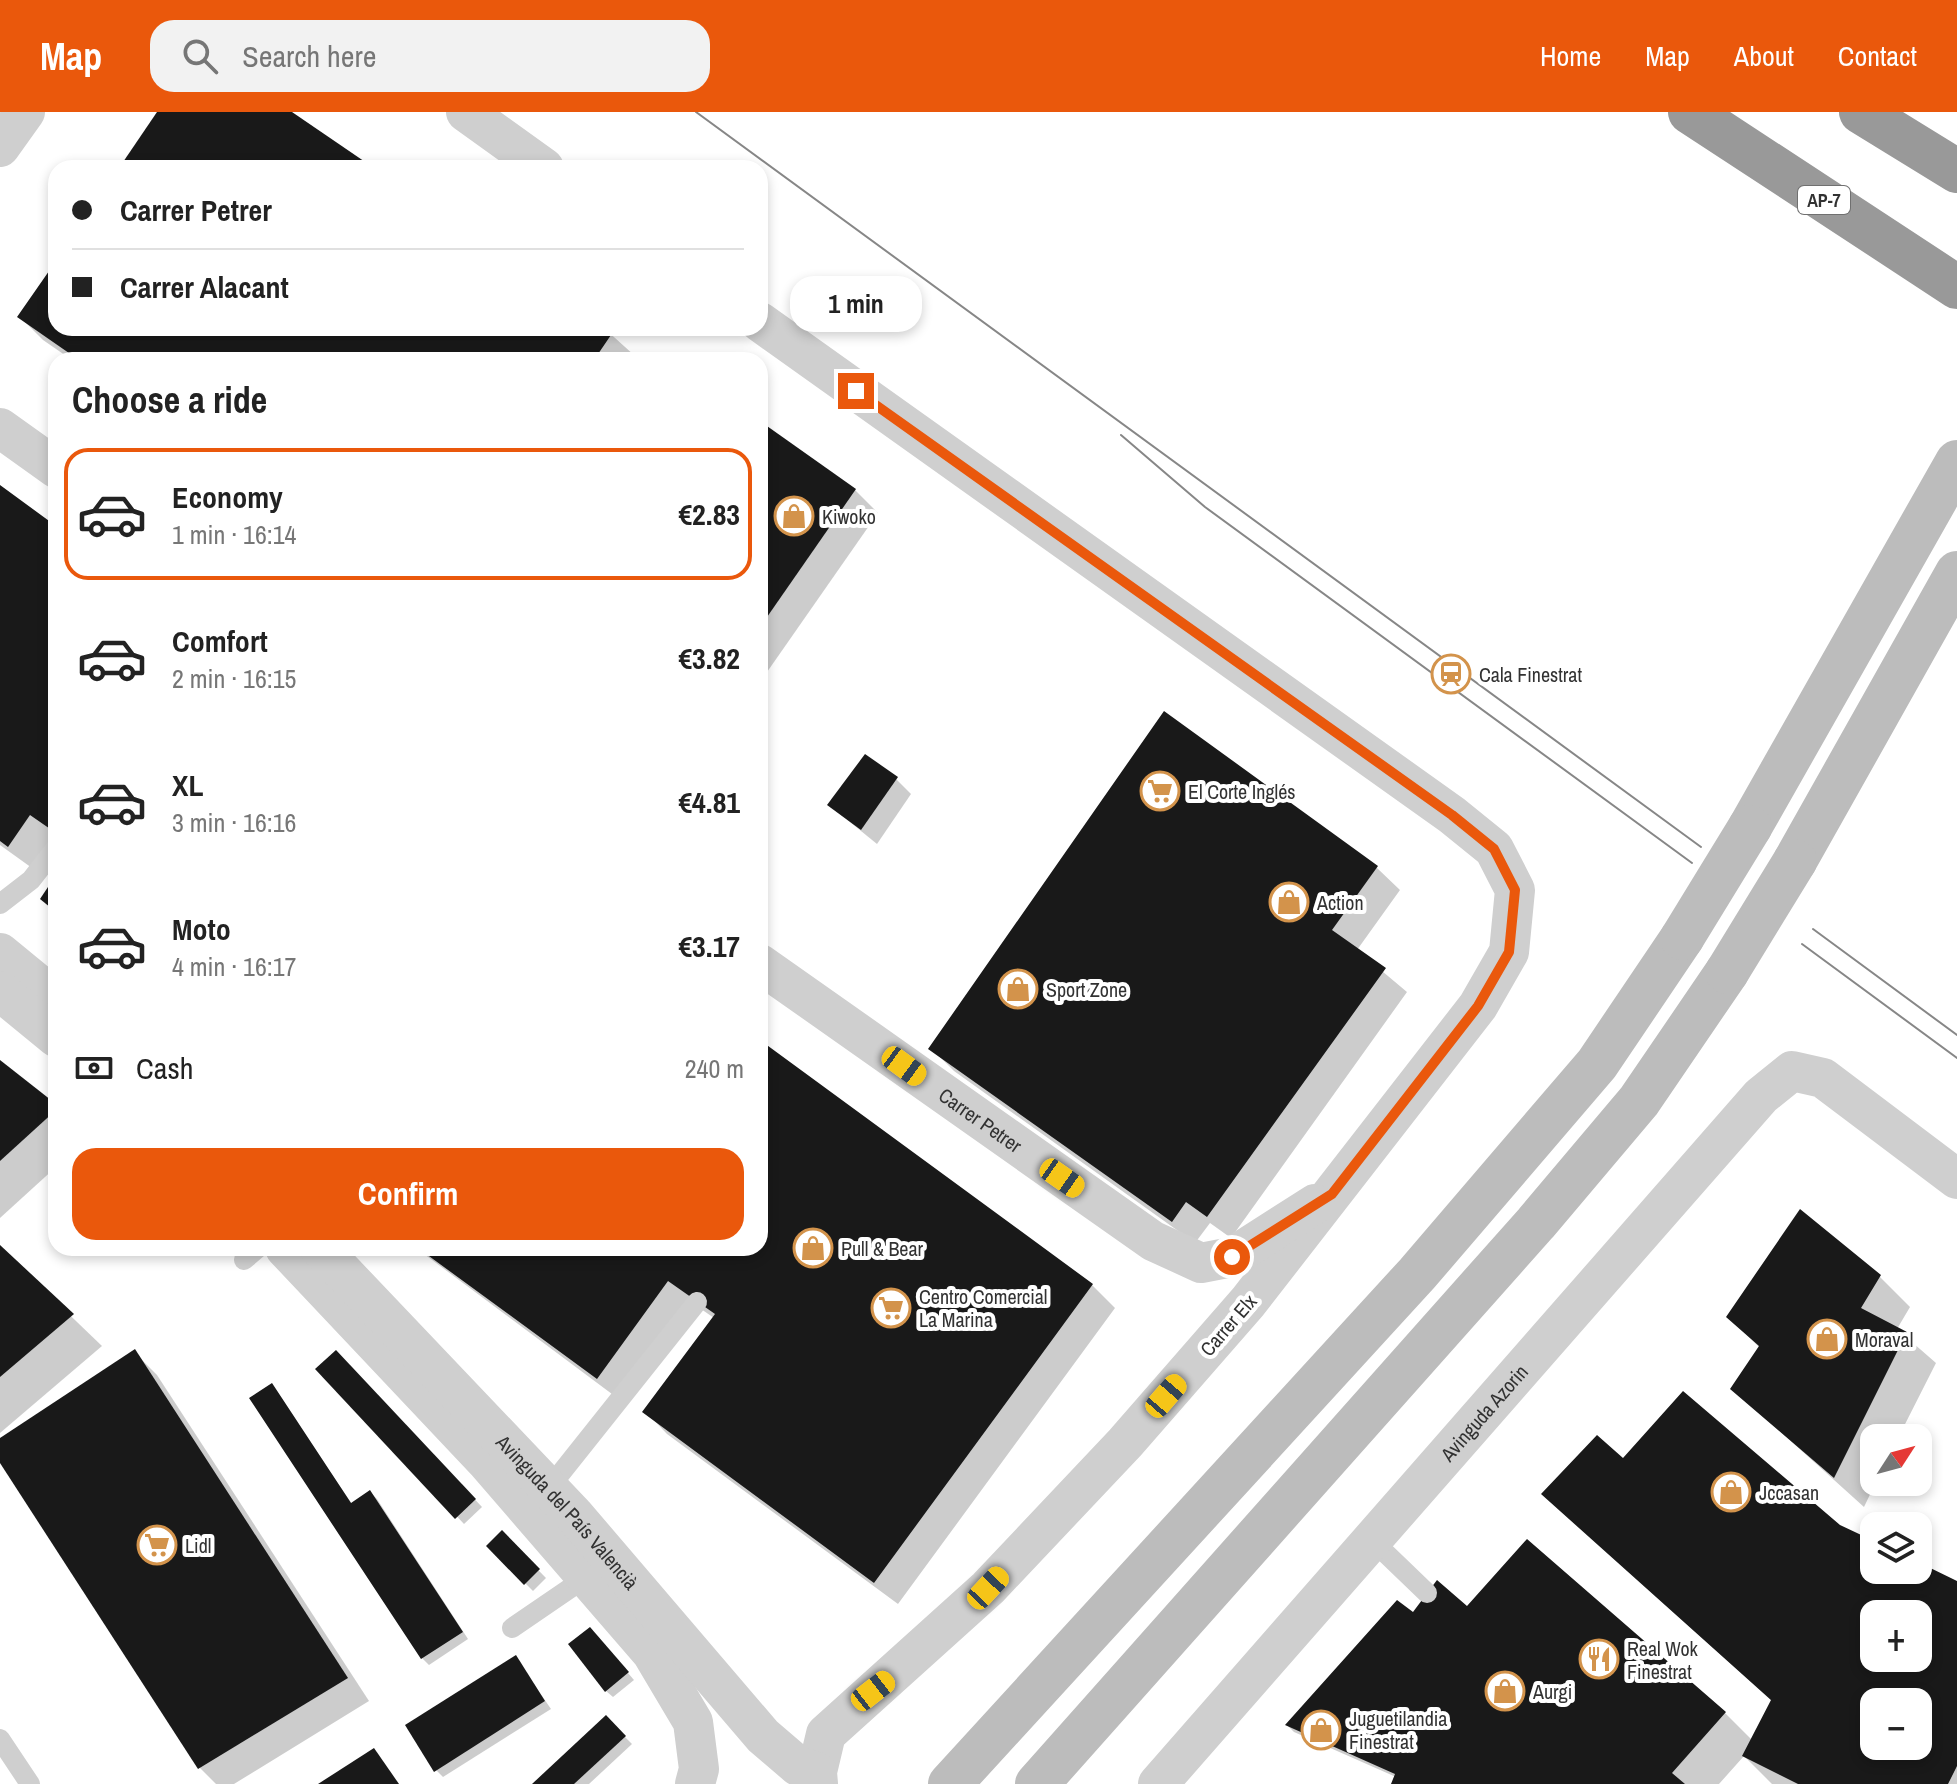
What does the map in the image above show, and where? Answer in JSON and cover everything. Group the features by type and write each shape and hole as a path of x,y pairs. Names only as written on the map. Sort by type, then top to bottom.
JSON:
{"highway":[{"name":"AP-7","path":"1690,112 1957,287"},
{"path":"1861,112 1957,171"}],"main road":[{"path":"950,1784 1437,1251 1597,1064 1682,938 1750,827 1957,462"},
{"path":"1037,1784 1268,1521 1468,1302 1639,1101 1727,972 1795,861 1957,573"}],"street":[{"path":"0,147 25,112"},
{"path":"466,112 533,160"},
{"name":"Carrer Elx","path":"768,328 1452,815 1494,849 1515,890 1509,952 1478,1006 1248,1302 1125,1443 988,1588 826,1734 818,1778"},
{"path":"0,428 48,462"},
{"path":"0,953 48,992"},
{"name":"Carrer Petrer","path":"768,970 1153,1241 1201,1263 1232,1257 1332,1194"},
{"path":"0,991 48,1030"},
{"name":"Avinguda Azorin","path":"1158,1784 1374,1542 1761,1096 1792,1071 1823,1078 1957,1179"},
{"name":"Avinguda del País Valencià","path":"293,1256 540,1499 588,1576 652,1653 693,1722 699,1769 695,1784"},
{"name":"Avinguda del País Valencià","path":"327,1256 540,1499 763,1736 798,1766 818,1778"}],"lane":[{"path":"0,904 31,880 48,858"},
{"path":"540,1499 697,1302"},
{"path":"1374,1542 1427,1593"},
{"path":"512,1628 588,1576"},
{"path":"0,1739 30,1784"}],"building":[{"path":"157,112 292,112 362,160 124,160"},
{"path":"48,272 48,336 610,336 599,352 67,352 17,317"},
{"path":"768,427 856,489 768,616"},
{"path":"0,485 48,520 48,827 30,815 8,847 0,841"},
{"path":"1164,711 1378,866 1332,930 1386,968 1207,1217 1186,1202 1172,1222 928,1049"},
{"path":"865,754 898,777 861,830 827,805"},
{"path":"48,887 48,906 40,899"},
{"name":"Centro Comercial La Marina","path":"768,1046 1093,1284 874,1583 642,1412 715,1314 668,1281 597,1379 429,1256 768,1256"},
{"path":"0,1060 48,1098 48,1117 0,1161"},
{"name":"Moraval","path":"1800,1209 1881,1275 1861,1308 1907,1332 1834,1478 1730,1389 1759,1346 1726,1317"},
{"path":"0,1245 74,1314 0,1377"},
{"name":"Lidl","path":"135,1349 348,1678 198,1769 0,1463 0,1438"},
{"path":"336,1350 476,1499 455,1519 315,1369"},
{"path":"272,1383 351,1503 370,1490 463,1632 421,1659 249,1398"},
{"path":"1683,1391 1840,1525 1860,1534 1860,1584 1932,1584 1932,1569 1957,1581 1957,1766 1948,1784 1798,1784 1742,1756 1771,1700 1541,1494 1597,1435 1623,1458"},
{"path":"502,1530 540,1569 524,1585 486,1546"},
{"path":"1527,1539 1726,1712 1672,1773 1685,1784 1391,1784 1395,1774 1285,1725 1397,1600 1413,1612 1437,1580 1467,1606"},
{"path":"590,1627 629,1672 605,1692 568,1644"},
{"path":"516,1655 545,1701 434,1772 405,1725"},
{"path":"606,1715 626,1736 574,1784 532,1784"},
{"path":"374,1748 399,1784 318,1784"}],"tram line":[{"path":"696,112 762,160"},
{"path":"768,165 1701,847"},
{"path":"1121,435 1205,507 1692,863"},
{"path":"1813,929 1957,1035"},
{"path":"1802,944 1957,1058"}],"place":[{"name":"Kiwoko","path":"794,516"},
{"name":"Cala Finestrat","path":"1451,674"},
{"name":"El Corte Inglés","path":"1160,791"},
{"name":"Action","path":"1289,902"},
{"name":"Sport Zone","path":"1018,989"},
{"name":"Pull & Bear","path":"813,1248"},
{"name":"Centro Comercial La Marina","path":"891,1308"},
{"name":"Moraval","path":"1827,1339"},
{"name":"Jccasan","path":"1731,1492"},
{"name":"Lidl","path":"157,1545"},
{"name":"Real Wok Finestrat","path":"1599,1659"},
{"name":"Aurgi","path":"1505,1691"},
{"name":"Juguetilandia Finestrat","path":"1321,1730"}],"route":[{"path":"856,391 1452,815 1494,849 1515,890 1509,952 1478,1006 1332,1194 1262,1235 1232,1257"}]}
